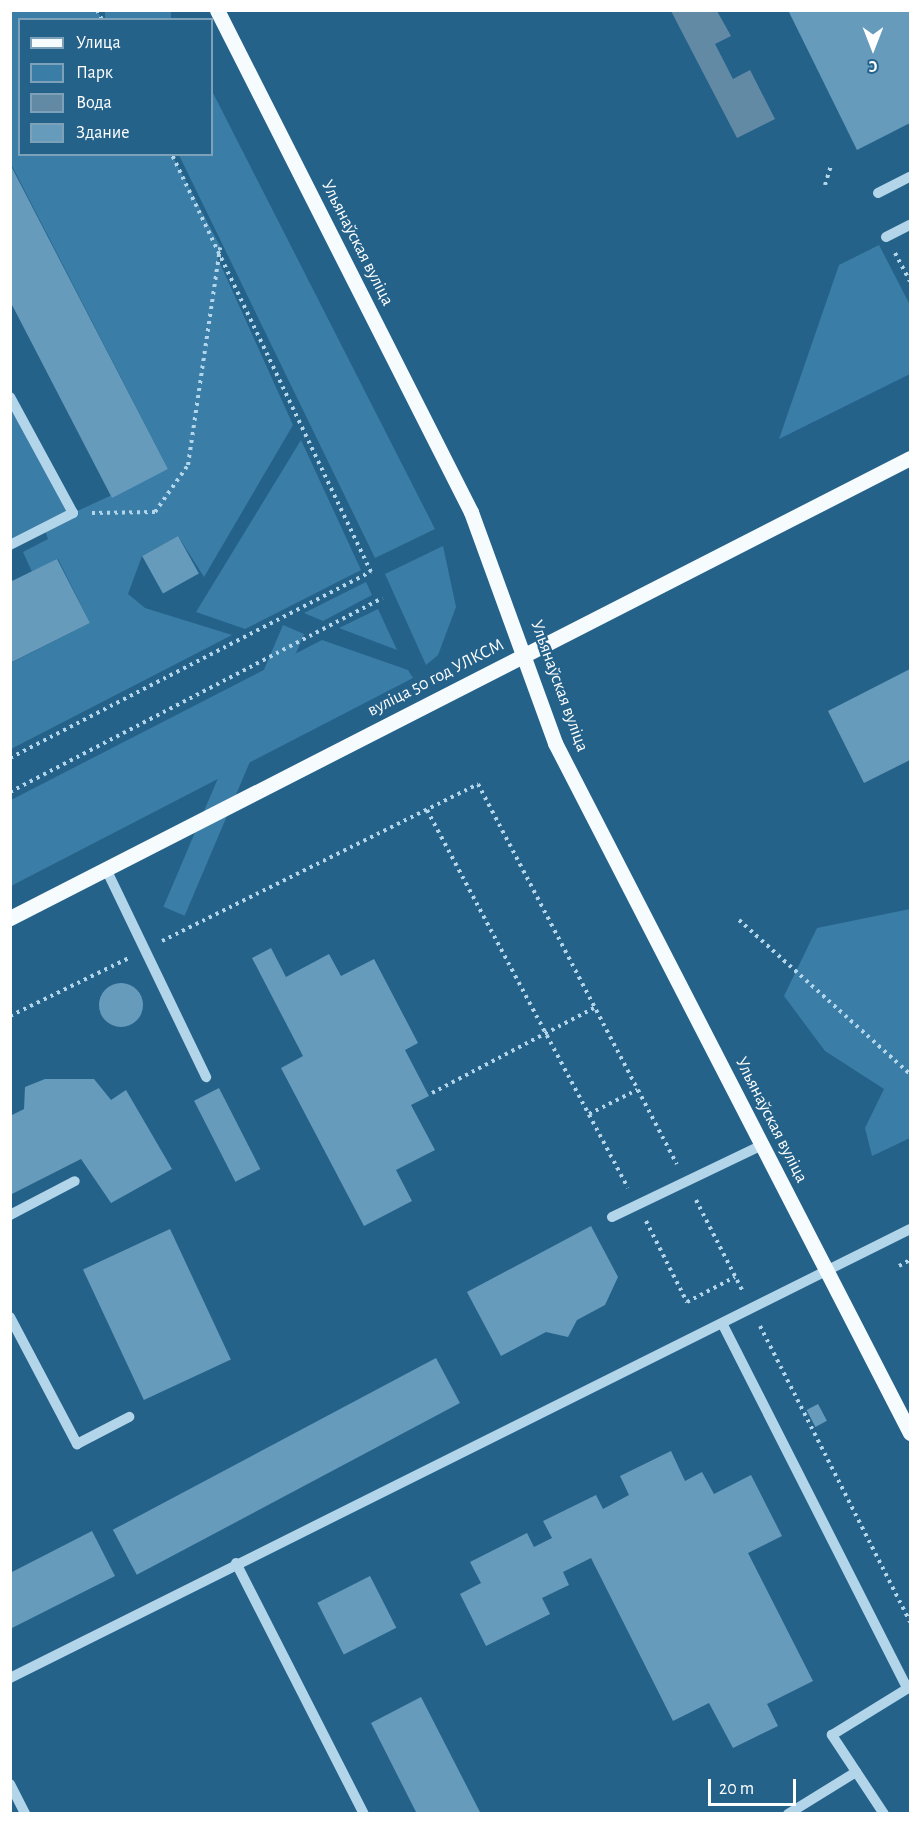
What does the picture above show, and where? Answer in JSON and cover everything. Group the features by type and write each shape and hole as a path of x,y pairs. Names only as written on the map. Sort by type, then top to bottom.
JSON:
{"main road":[{"name":"Ульянаўская вуліца","path":"217,10 471,512 526,654 555,743 910,1433"},
{"name":"вуліца 50 год УЛКСМ","path":"10,918 910,458"}],"lane":[{"path":"878,193 910,177"},
{"path":"886,237 910,225"},
{"path":"10,397 73,513 10,545"},
{"path":"106,869 147,949 206,1077"},
{"path":"612,1217 762,1145"},
{"path":"10,1215 75,1181"},
{"path":"10,1678 236,1563 723,1325 910,1229"},
{"path":"10,1317 77,1444 129,1417"},
{"path":"723,1325 909,1688 832,1734 884,1814"},
{"path":"236,1563 364,1814"},
{"path":"788,1814 856,1772"},
{"path":"10,1784 26,1814"}],"path":[{"path":"10,758 371,572 220,246 173,156"},
{"path":"825,185 831,165"},
{"path":"886,237 910,281"},
{"path":"73,513 155,512 188,465 220,246"},
{"path":"10,792 383,598"},
{"path":"10,1016 478,784"},
{"path":"427,810 638,1205 687,1302 735,1277"},
{"path":"739,920 910,1074"},
{"path":"432,1092 594,1008"},
{"path":"588,1114 637,1090"},
{"path":"899,1266 910,1260"}],"green space":[{"path":"11,11 97,11 101,18 18,18 18,156 173,156 220,246 218,259 293,425 204,577 178,536 142,556 128,594 145,608 232,635 11,749 11,663 90,623 58,559 32,572 23,552 48,539 44,528 11,545 10,397 73,513 168,469 11,164"},
{"path":"105,11 171,11 171,18 105,18"},
{"path":"213,93 435,529 375,558 179,156 213,156"},
{"path":"879,245 910,305 910,374 779,439 839,265"},
{"path":"301,440 361,570 245,629 196,612"},
{"path":"443,546 456,607 438,655 426,665 385,574"},
{"path":"366,582 372,595 323,621 304,613"},
{"path":"378,609 397,650 339,628"},
{"path":"283,625 304,634 185,916 163,907"},
{"path":"322,640 408,670 413,678 11,886 11,800"},
{"path":"910,909 910,1138 872,1156 865,1128 884,1089 825,1051 784,996 817,928"}],"water":[{"path":"671,11 717,11 731,36 715,44 733,79 750,70 775,119 737,138"}],"building":[{"path":"788,10 910,10 910,123 857,150"},
{"path":"10,164 168,469 112,498 10,301"},
{"path":"178,536 199,574 163,593 142,556"},
{"path":"57,559 90,623 10,663 10,582"},
{"path":"910,669 910,760 864,783 828,711"},
{"path":"271,948 286,977 329,954 341,976 374,959 418,1043 405,1050 429,1096 411,1105 435,1150 396,1170 412,1201 364,1226 281,1068 303,1056 252,958"},
{"path":"121,983 136,990 143,1005 136,1020 121,1027 106,1020 99,1005 106,990"},
{"path":"45,1079 94,1079 111,1100 126,1090 172,1169 111,1203 81,1159 10,1195 10,1116 24,1109 25,1087"},
{"path":"219,1088 260,1169 235,1182 194,1101"},
{"path":"591,1226 618,1277 605,1305 577,1320 568,1337 546,1332 501,1356 467,1292"},
{"path":"170,1229 231,1360 144,1400 83,1270"},
{"path":"436,1358 460,1403 137,1575 113,1530"},
{"path":"818,1404 827,1421 815,1427 807,1410"},
{"path":"671,1451 685,1481 702,1472 714,1494 751,1475 782,1536 748,1553 813,1681 767,1704 778,1726 733,1748 709,1703 673,1721 591,1558 563,1572 569,1585 542,1598 550,1614 486,1646 460,1594 481,1583 470,1562 527,1533 534,1547 552,1538 543,1521 596,1495 603,1509 629,1495 620,1476"},
{"path":"92,1531 115,1576 10,1629 10,1573"},
{"path":"370,1576 396,1628 344,1654 317,1603"},
{"path":"421,1697 481,1814 417,1814 371,1723"}]}
